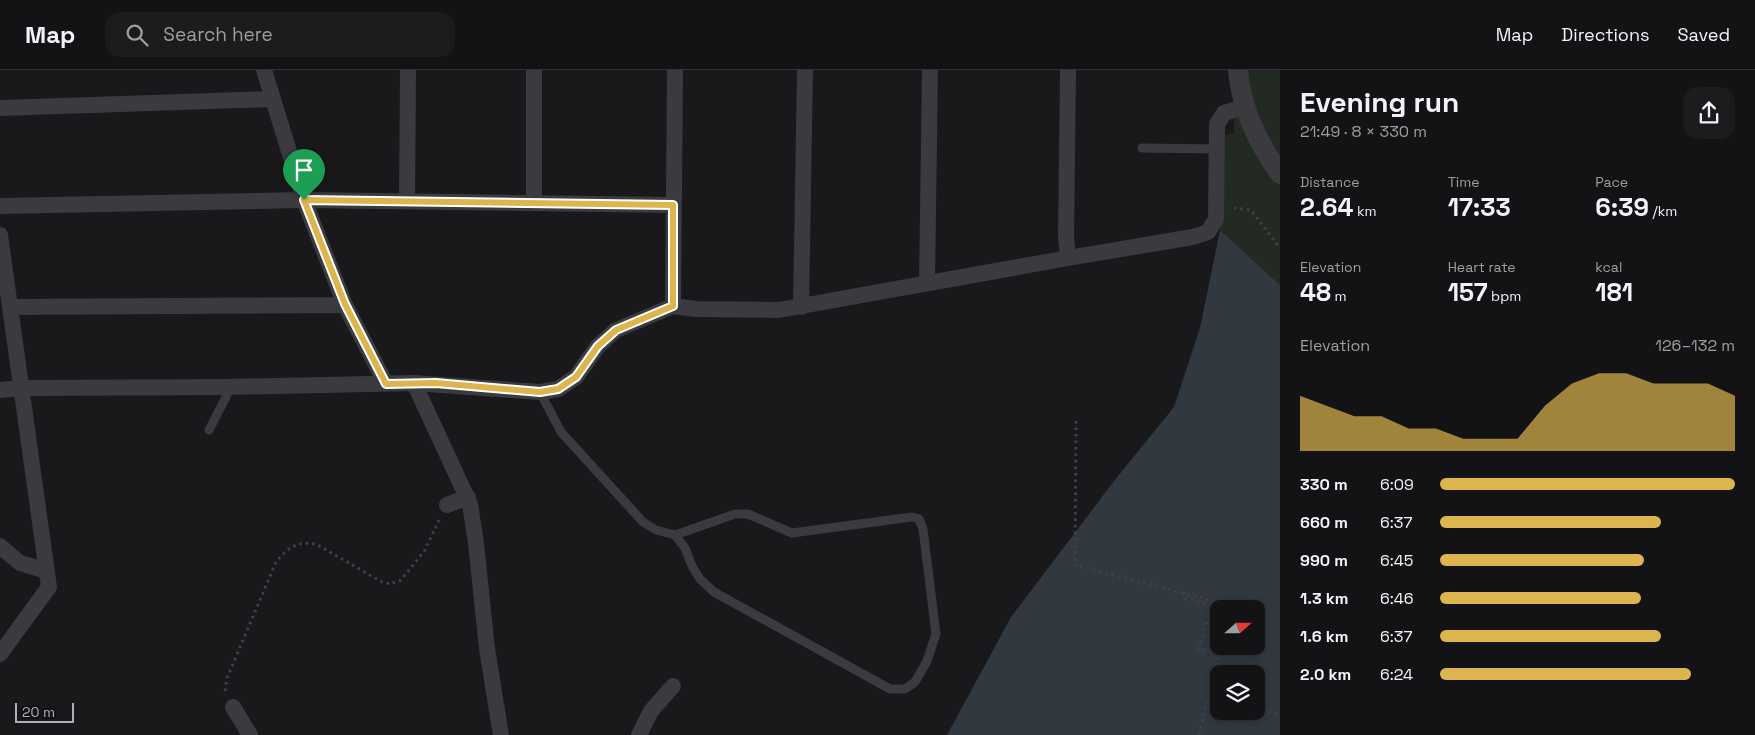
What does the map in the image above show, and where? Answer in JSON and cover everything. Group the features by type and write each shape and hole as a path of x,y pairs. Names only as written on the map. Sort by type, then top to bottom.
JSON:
{"street":[{"path":"264,70 304,200 345,304 386,384"},
{"path":"407,201 408,70"},
{"path":"534,70 534,202"},
{"path":"673,306 675,70"},
{"path":"801,307 805,70"},
{"path":"927,283 930,70"},
{"path":"1068,70 1066,237 1068,258"},
{"path":"1238,70 1245,107 1255,134 1268,158 1280,174"},
{"path":"0,108 272,99"},
{"path":"0,390 22,388 226,388 414,383 540,392 558,389 576,377 598,346 616,330 673,306 696,309 780,310 1193,237 1208,232 1216,218 1217,124 1224,113 1245,107"},
{"path":"0,206 304,200 673,205"},
{"path":"0,235 49,587 0,654"},
{"path":"10,307 345,304"},
{"path":"414,383 470,504 476,543 486,649 501,735"},
{"path":"447,505 468,497"},
{"path":"0,546 20,563 46,570"},
{"path":"639,735 651,711 673,686"},
{"path":"233,707 250,735"}],"lane":[{"path":"1142,148 1216,149"},
{"path":"209,430 227,395 226,388"},
{"path":"540,392 561,432 643,522 656,530 675,535 735,514 748,514 792,533 912,517 919,520 923,529 936,634 927,661 915,682 905,689 890,689 714,592 700,579 692,566 685,548 675,535"}],"path":[{"path":"1216,206 1250,210 1280,248"},
{"path":"1076,421 1075,565 1213,600"},
{"path":"233,707 225,691 227,678 276,562 286,551 296,544 305,542 316,544 382,582 390,584 401,580 424,550 447,505"},
{"path":"1185,592 1184,598 1210,605"},
{"path":"1210,608 1198,649 1210,652"},
{"path":"1199,735 1219,655"},
{"path":"1265,711 1280,715"}],"shaded area":[{"path":"1235,70 1280,70 1280,285 1220,230 1222,136 1234,133"},
{"path":"1220,230 1280,285 1280,735 947,735 1011,617 1114,481 1174,407 1200,328"}],"route":[{"path":"304,200 673,205 673,306 616,330 598,346 576,377 558,389 540,392 436,383 386,384 345,304 304,200"}]}
